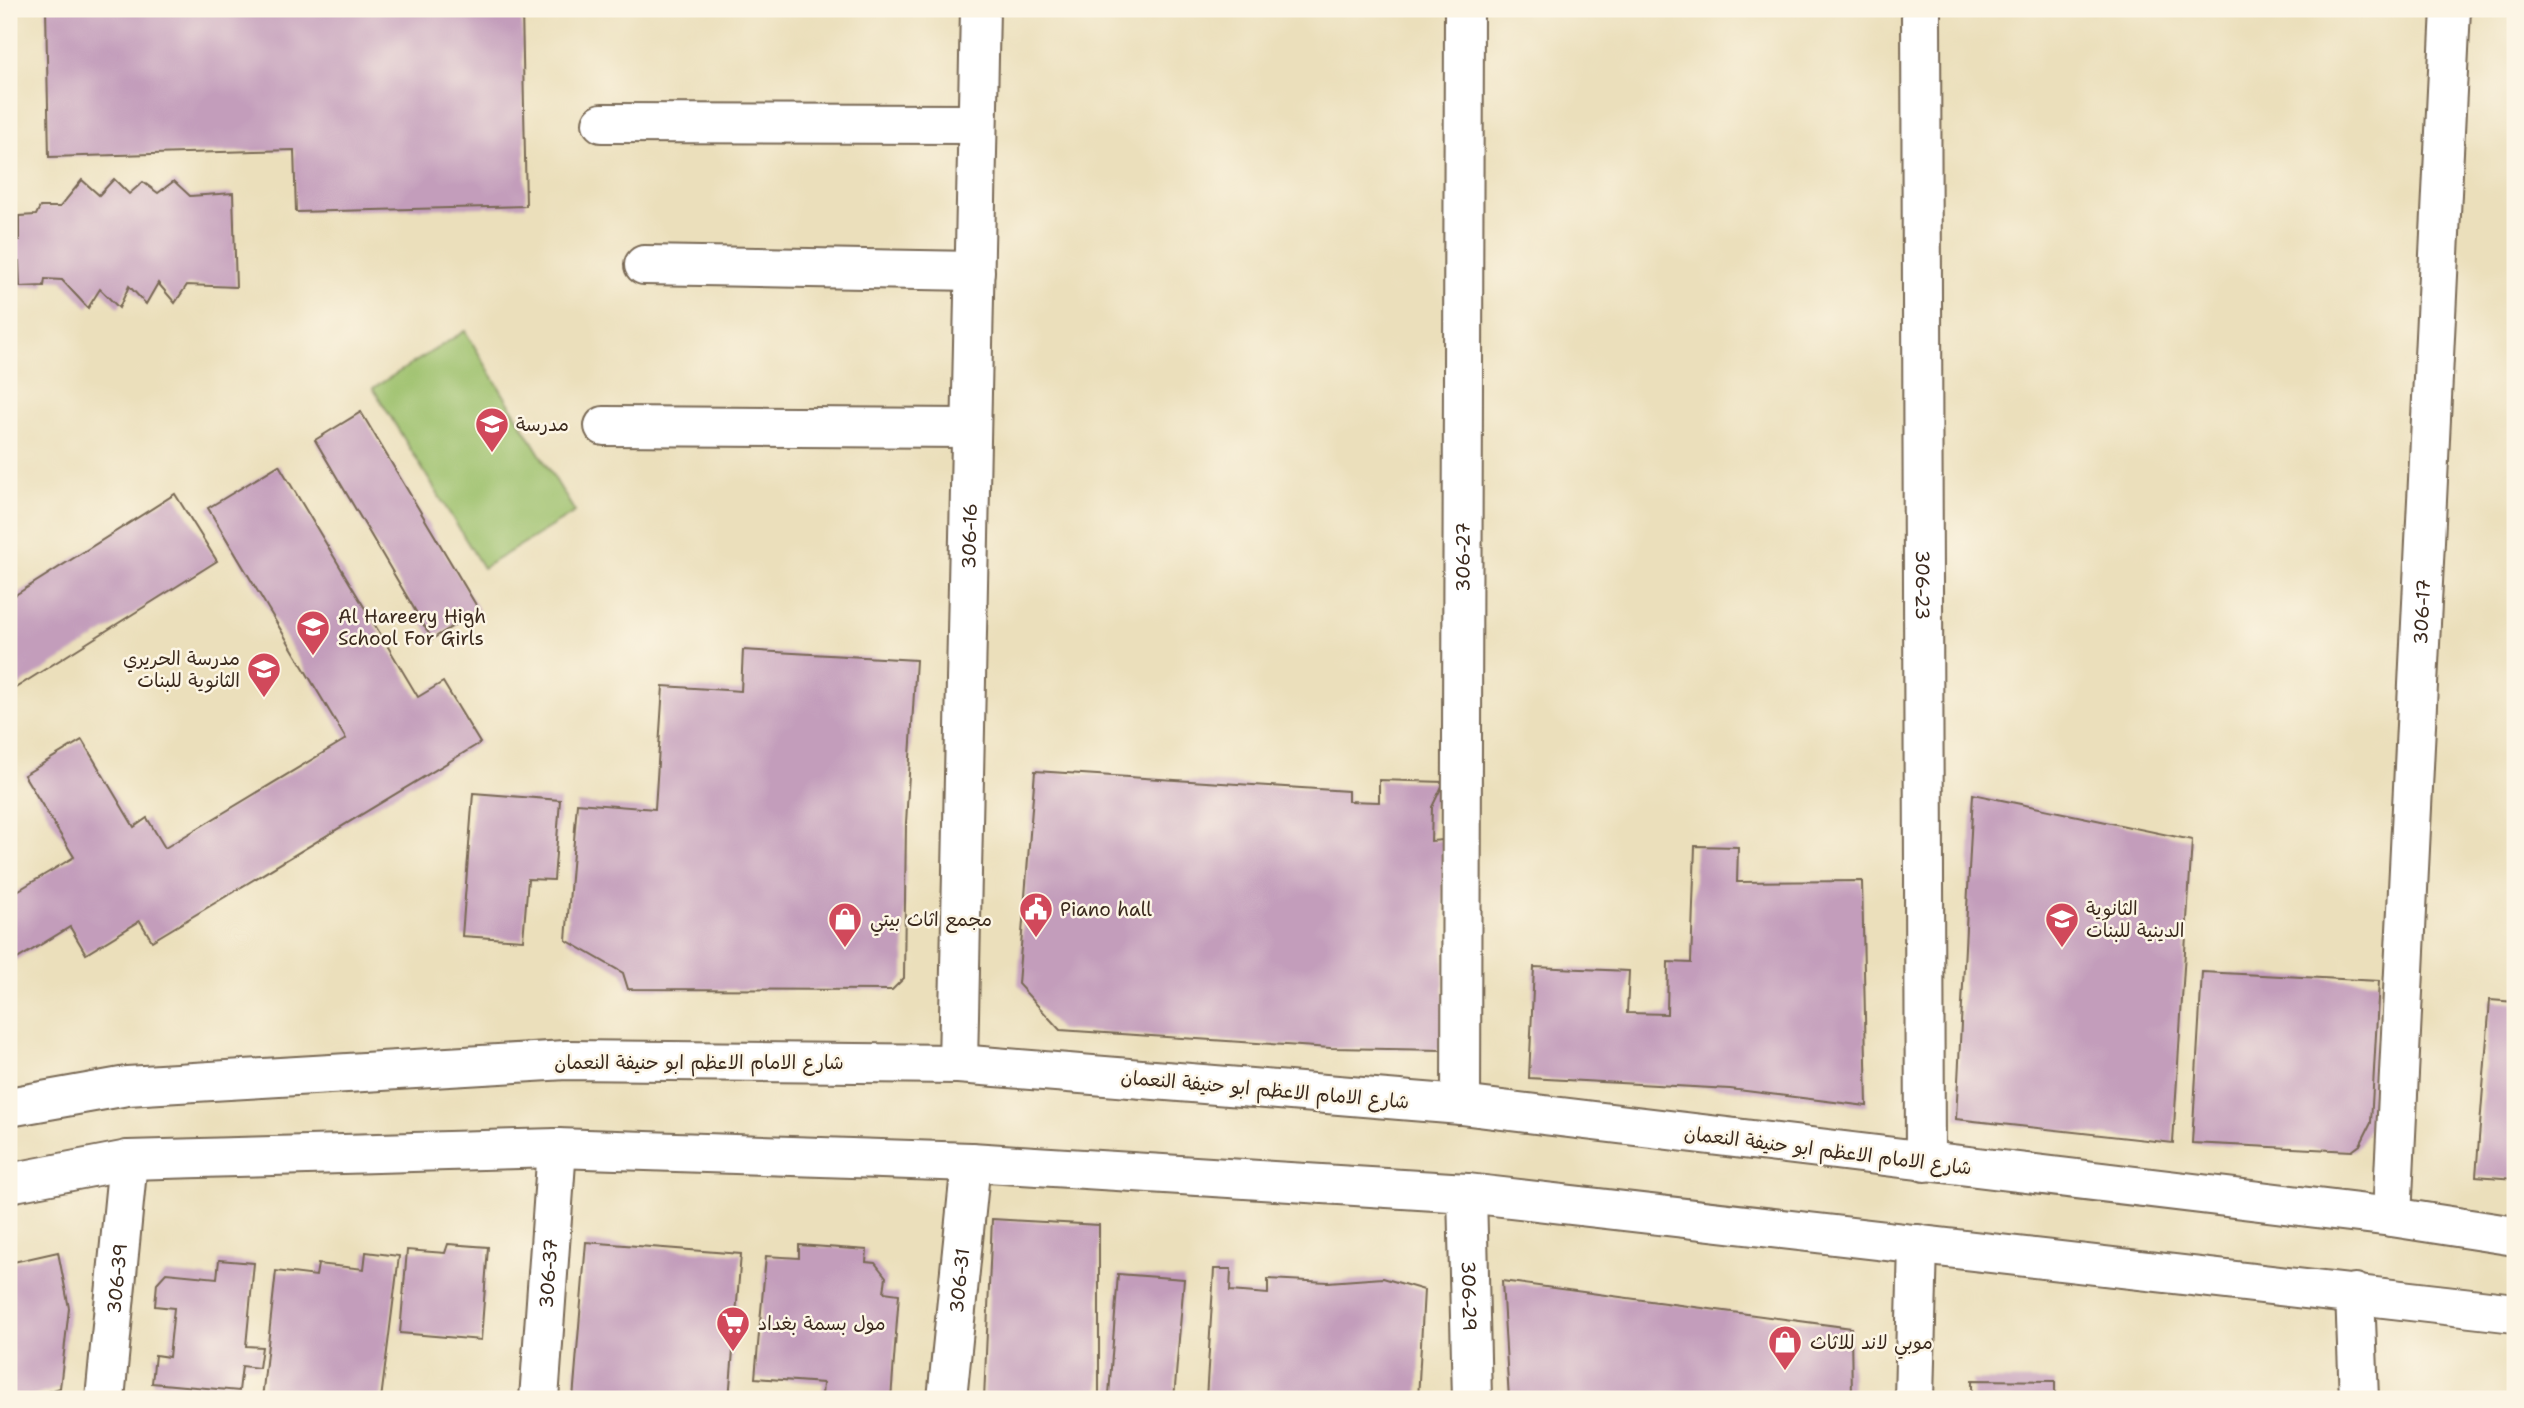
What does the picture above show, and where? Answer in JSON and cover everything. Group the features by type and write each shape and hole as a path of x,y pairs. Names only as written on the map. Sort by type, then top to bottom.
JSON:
{"street":[{"name":"306-16","path":"958,1064 980,9"},
{"name":"306-27","path":"1461,1105 1464,9"},
{"name":"306-23","path":"1921,9 1925,1162"},
{"name":"306-17","path":"2392,1217 2451,9"},
{"path":"602,122 978,124"},
{"path":"644,265 975,271"},
{"path":"604,426 971,429"},
{"name":"شارع الامام الاعظم ابو حنيفة النعمان","path":"9,1107 127,1086 566,1060 958,1064 1461,1105 2392,1217 2515,1236"},
{"path":"9,1183 128,1160 557,1148 971,1162 1467,1193 2515,1313"},
{"name":"306-37","path":"539,1399 557,1148"},
{"name":"306-39","path":"105,1399 128,1160"},
{"name":"306-31","path":"947,1399 971,1162"},
{"name":"306-29","path":"1467,1193 1472,1399"},
{"path":"1914,1399 1918,1244"},
{"path":"2355,1293 2359,1399"}],"green space":[{"path":"465,331 575,512 483,568 373,388"}],"building":[{"path":"46,9 522,9 526,206 296,212 294,150 49,157"},
{"path":"114,179 129,194 143,182 158,193 174,181 190,196 233,193 236,287 187,285 175,303 158,283 146,304 129,286 119,308 100,289 88,308 62,280 45,279 44,286 20,287 19,261 9,261 9,242 19,240 19,216 36,215 40,207 60,207 82,180 99,195"},
{"path":"361,412 479,610 432,639 315,440"},
{"path":"279,465 418,697 443,682 480,743 152,941 140,921 86,954 70,927 9,964 9,896 74,857 24,775 82,740 134,827 147,818 165,848 346,739 208,508"},
{"path":"175,494 217,561 9,692 9,599"},
{"path":"743,650 916,660 906,823 904,978 892,990 628,989 623,973 566,940 577,803 655,809 663,686 741,691"},
{"path":"1035,771 1348,791 1348,801 1379,802 1379,780 1444,782 1432,807 1431,841 1443,840 1444,1050 1331,1048 1060,1030 1018,984"},
{"path":"473,793 560,800 554,880 528,879 523,940 462,936"},
{"path":"1973,794 2192,840 2173,1143 1956,1119"},
{"path":"1695,846 1738,847 1737,882 1862,881 1867,1106 1730,1089 1529,1078 1534,967 1629,971 1627,1013 1667,1014 1668,962 1691,963"},
{"path":"2202,972 2379,981 2371,1123 2360,1145 2352,1151 2192,1143"},
{"path":"2490,1000 2515,1002 2515,1179 2476,1176"},
{"path":"992,1219 1099,1225 1099,1399 984,1399"},
{"path":"586,1242 741,1254 729,1399 573,1399"},
{"path":"448,1244 488,1247 481,1340 400,1333 407,1250 445,1253"},
{"path":"799,1245 867,1250 866,1262 875,1263 886,1277 884,1292 899,1294 891,1399 822,1396 823,1383 755,1378 766,1256 799,1258"},
{"path":"58,1252 69,1308 60,1388 24,1399 9,1399 9,1263"},
{"path":"366,1252 399,1256 381,1399 262,1399 276,1271 316,1276 318,1264 364,1269"},
{"path":"219,1260 254,1263 246,1346 262,1347 259,1368 242,1366 239,1391 152,1383 155,1355 169,1357 174,1308 155,1306 157,1283 166,1273 217,1278"},
{"path":"1214,1269 1231,1269 1230,1291 1268,1294 1268,1279 1328,1282 1383,1278 1424,1290 1418,1399 1206,1399"},
{"path":"1118,1274 1184,1279 1174,1399 1109,1395"},
{"path":"1502,1281 1851,1328 1852,1399 1509,1399"},
{"path":"1972,1380 2055,1381 2055,1399 1972,1399"}],"place":[{"name":"مدرسة","path":"492,454"},
{"name":"Al Hareery High School For Girls","path":"313,657"},
{"name":"مدرسة الحريري الثانوية للبنات","path":"264,699"},
{"name":"Piano hall","path":"1036,939"},
{"name":"مجمع اثاث بيتي","path":"845,949"},
{"name":"الثانوية الدينية للبنات","path":"2062,949"},
{"name":"مول بسمة بغداد","path":"733,1353"},
{"name":"موبي لاند للاثاث","path":"1785,1372"}]}
